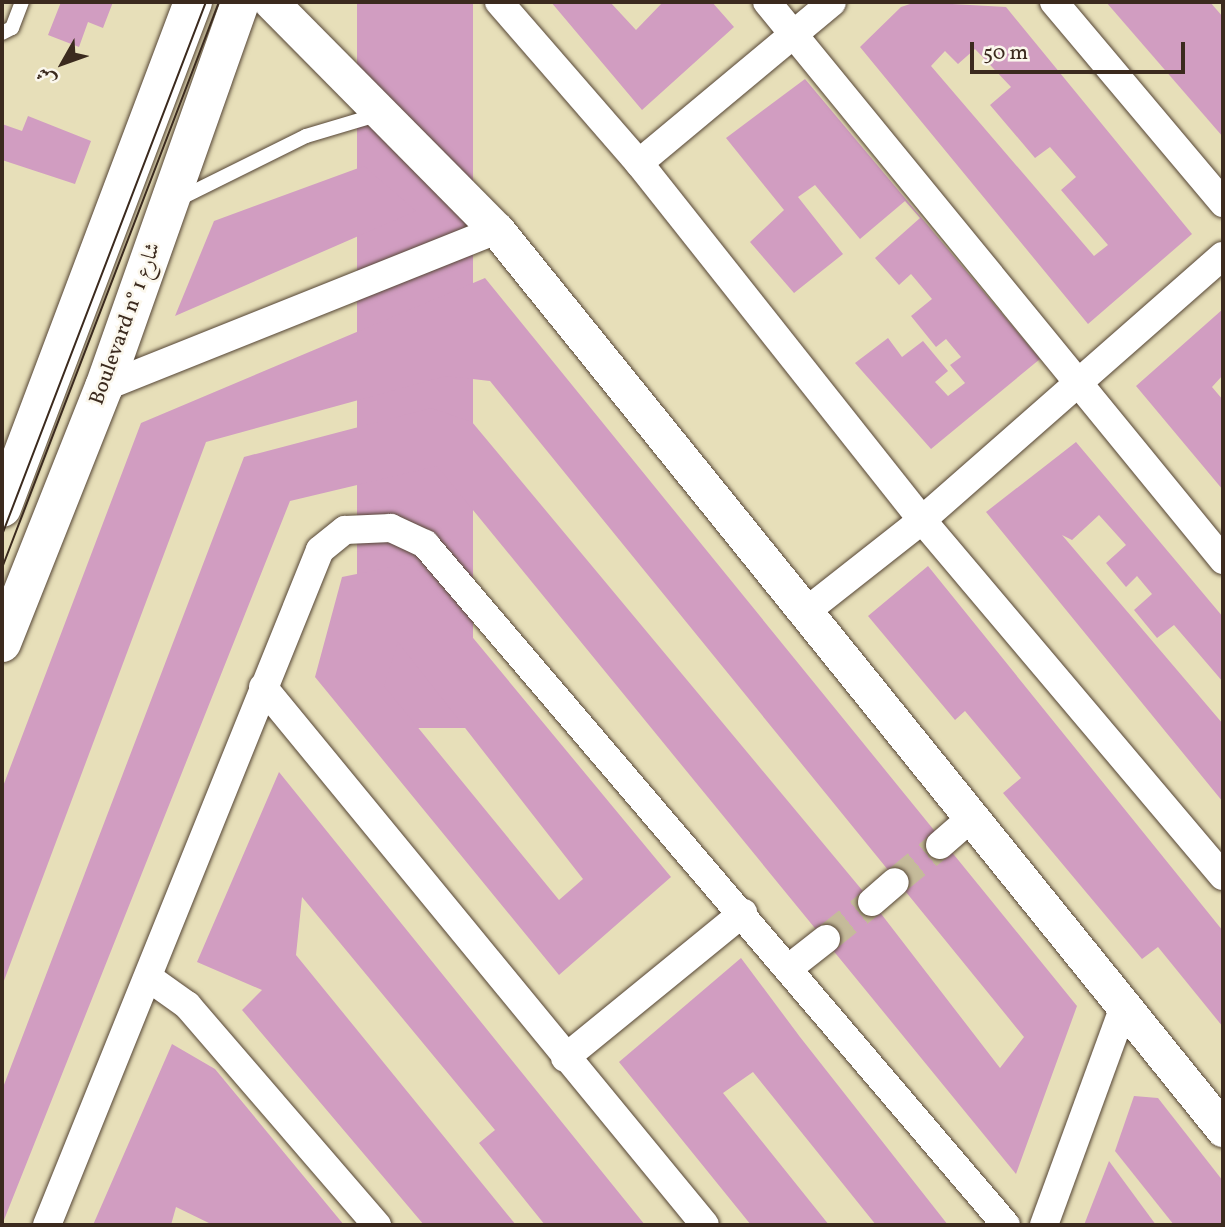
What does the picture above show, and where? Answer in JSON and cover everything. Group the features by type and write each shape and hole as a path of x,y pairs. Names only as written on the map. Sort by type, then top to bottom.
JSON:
{"main road":[{"path":"2,508 193,2"},
{"name":"Boulevard n° شارع 1","path":"2,643 104,387 240,2"}],"street":[{"path":"271,2 384,112 497,230 1223,1129"},
{"path":"499,2 639,163 922,520 1223,876"},
{"path":"767,2 1074,383 1223,560"},
{"path":"639,163 792,31 832,2"},
{"path":"1054,2 1223,203"},
{"path":"104,387 497,230"},
{"path":"804,612 922,520 1074,383 1223,256"},
{"path":"47,1225 320,550 345,530 391,528 425,544 743,913 1006,1225"},
{"path":"263,687 565,1058 705,1225"},
{"path":"940,845 972,817"},
{"path":"872,902 895,882"},
{"path":"565,1058 743,913"},
{"path":"789,968 826,940"},
{"path":"149,978 187,1005 377,1225"},
{"path":"1044,1225 1124,1006"}],"lane":[{"path":"2,33 12,28 22,2"},
{"path":"169,204 306,136 384,112"}],"building":[{"path":"61,2 113,2 103,28 88,22 79,47 48,35"},
{"path":"357,2 473,2 473,728 357,728"},
{"path":"551,2 610,2 636,30 663,2 712,2 734,27 642,110"},
{"path":"916,2 1006,7 1192,234 1088,324 860,47 901,7","holes":["975,49 1011,87 990,105 1035,158 1050,147 1076,177 1061,190 1108,245 1094,256 931,66 945,51 958,64"]},
{"path":"1106,2 1210,2 1223,17 1223,137"},
{"path":"805,79 1040,359 931,449 855,363 888,338 902,357 923,341 948,371 935,382 948,396 965,383 950,365 961,357 946,339 936,347 911,316 932,299 911,274 899,285 875,258 920,218 905,201 860,239 815,185 798,197 843,254 794,293 750,242 784,210 726,138"},
{"path":"28,116 91,141 75,184 2,160 2,124 22,131"},
{"path":"364,166 416,211 175,316 214,221"},
{"path":"485,278 1077,1006 1016,1174 437,466 290,501 2,1225 2,1090 244,457 431,408 472,422 872,902 1000,1068 1024,1037 490,381 446,376 206,442 2,986 2,789 141,423"},
{"path":"1223,309 1223,375 1212,387 1223,400 1223,490 1136,386"},
{"path":"1076,442 1223,617 1223,682 1174,625 1157,638 1134,610 1152,594 1137,576 1126,587 1106,563 1126,545 1099,515 1072,540 1062,535 1223,724 1223,802 986,512"},
{"path":"411,563 671,877 559,975 315,677 342,577","holes":["398,642 583,879 559,900 384,686"]},
{"path":"928,566 1223,931 1223,1027 1158,947 1142,959 1003,793 1021,778 965,711 955,720 868,616"},
{"path":"279,772 645,1225 545,1225 479,1143 495,1130 302,897 296,955 516,1225 424,1225 242,1010 262,990 197,962"},
{"path":"741,958 948,1225 876,1225 753,1072 723,1093 829,1225 751,1225 619,1062"},
{"path":"172,1044 215,1069 344,1225 213,1225 176,1207 171,1225 93,1225"},
{"path":"1134,1096 1158,1098 1223,1181 1223,1225 1174,1225 1115,1151"},
{"path":"1109,1161 1156,1225 1084,1225"}],"tunnel":[{"path":"895,882 940,845"},
{"path":"826,939 872,902"}],"tram line":[{"path":"2,535 206,2"},
{"path":"2,568 219,2"}]}
